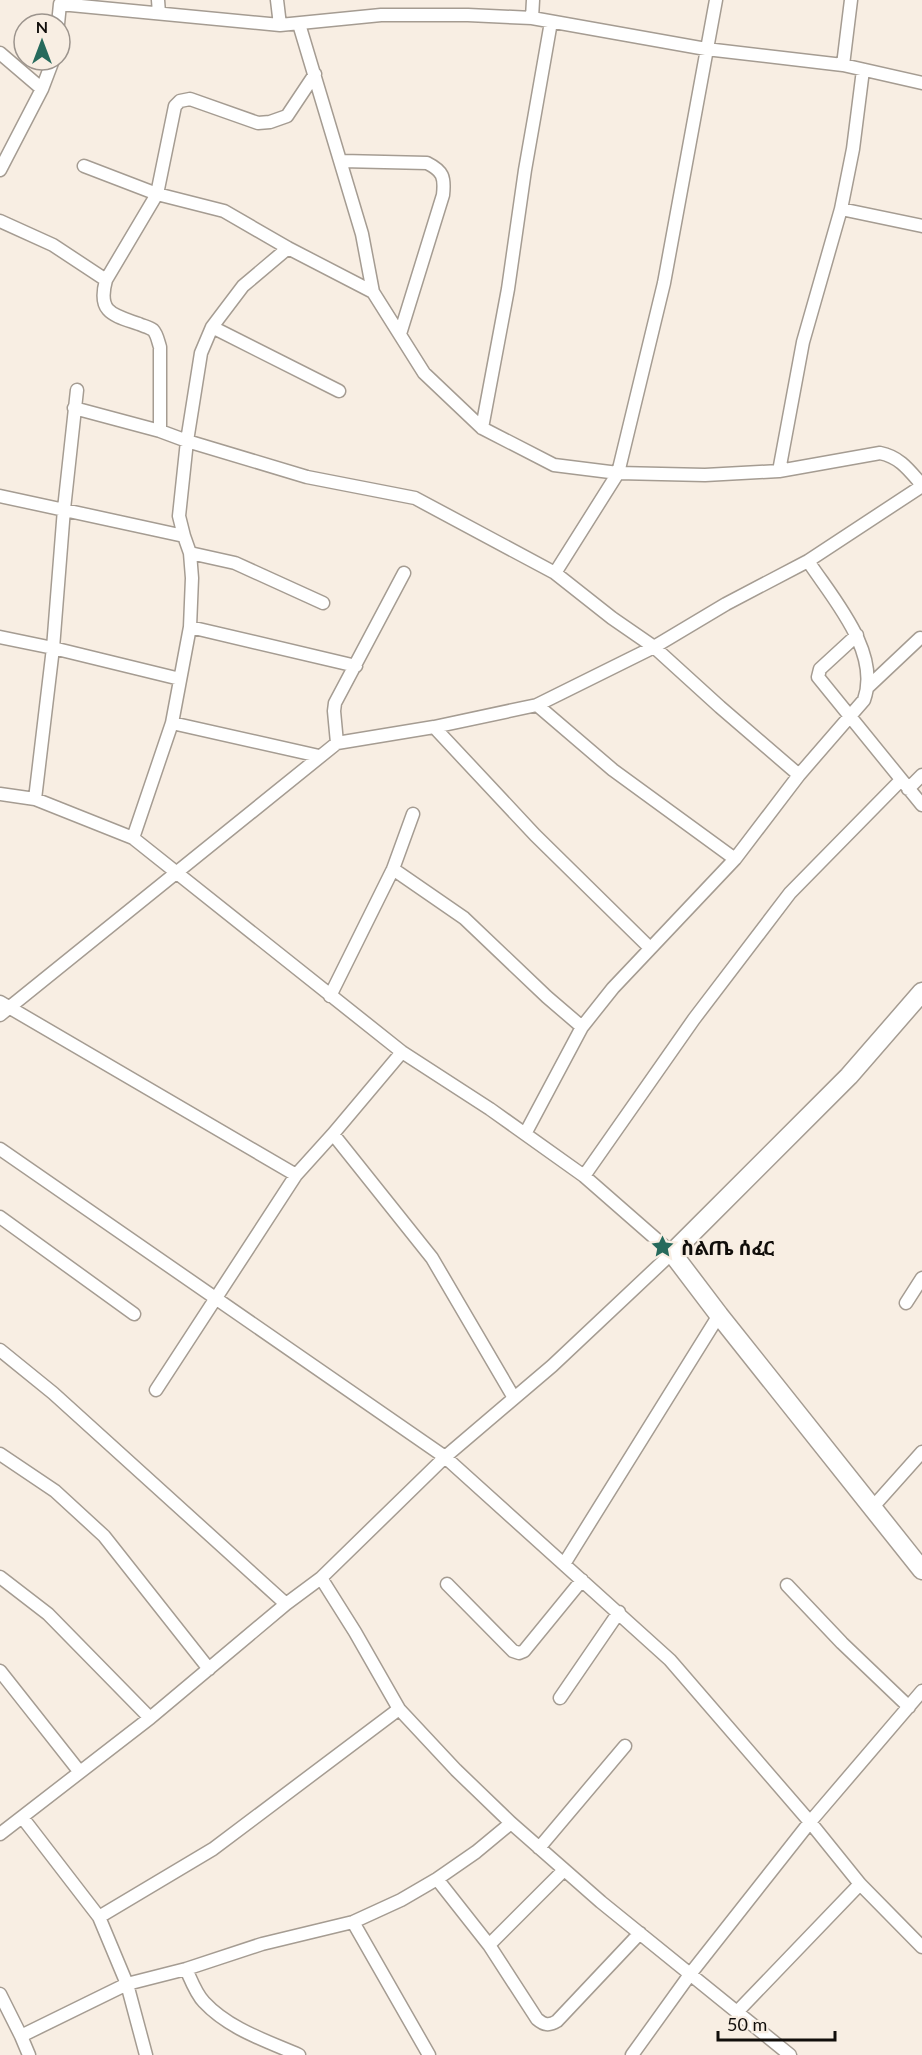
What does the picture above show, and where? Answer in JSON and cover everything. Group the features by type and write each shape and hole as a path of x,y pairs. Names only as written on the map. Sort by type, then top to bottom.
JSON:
{"street":[{"path":"158,0 159,13"},
{"path":"278,0 280,25"},
{"path":"532,18 533,0"},
{"path":"555,573 618,473 664,283 716,0"},
{"path":"843,65 851,0"},
{"path":"59,2 280,25 381,15 532,18 706,49 843,65 922,83"},
{"path":"482,428 508,289 525,170 551,22"},
{"path":"296,1175 2,1008 338,742 434,727 537,705 654,647 726,604 808,561 922,485 901,460 880,453 779,471 705,475 618,473 554,465 482,428 424,373 373,292 362,234 342,161 299,24"},
{"path":"0,53 42,89"},
{"path":"779,471 803,342 841,209 853,149 863,70"},
{"path":"0,170 48,72"},
{"path":"160,431 160,347 157,336 152,329 109,313 102,293 105,280 157,194 175,106 180,101 190,99 258,123 270,122 287,116 315,74"},
{"path":"342,161 427,163 438,168 443,177 443,195 399,333"},
{"path":"84,166 157,194 224,211 288,248 373,292"},
{"path":"841,209 922,226"},
{"path":"0,221 53,245 105,280"},
{"path":"133,838 172,723 190,627 192,578 190,553 183,536 179,516 187,441 201,353 212,327 243,286 288,248"},
{"path":"212,327 339,391"},
{"path":"35,798 53,648 64,510 77,390"},
{"path":"74,408 160,431 307,477 415,498 555,573 612,618 654,647 800,775"},
{"path":"0,496 183,536"},
{"path":"190,553 235,563 323,603"},
{"path":"525,1134 582,1027 613,988 735,859 800,775 864,700 868,687 864,653 857,635 808,561"},
{"path":"338,742 335,702 404,573"},
{"path":"190,627 356,666"},
{"path":"857,635 818,672 818,677 922,806"},
{"path":"0,637 180,679"},
{"path":"868,687 920,638"},
{"path":"537,705 613,770 735,859"},
{"path":"172,723 320,756"},
{"path":"434,727 535,835 650,948"},
{"path":"584,1176 694,1019 790,893 904,785 922,775"},
{"path":"0,794 35,798 133,838 402,1052 490,1109 584,1176 672,1253 922,1570"},
{"path":"330,996 393,869 413,814"},
{"path":"393,869 464,918 582,1027"},
{"path":"0,1834 150,1718 286,1604 321,1578 445,1457 552,1366 672,1253 849,1076 922,992"},
{"path":"156,1390 296,1175 402,1052"},
{"path":"333,1134 432,1258 514,1398"},
{"path":"0,1149 445,1457 670,1660 810,1822 860,1884 922,1947"},
{"path":"0,1217 134,1314"},
{"path":"906,1303 922,1278"},
{"path":"564,1564 719,1315"},
{"path":"0,1350 53,1393 286,1604"},
{"path":"872,1508 922,1452"},
{"path":"0,1454 56,1491 104,1536 209,1669"},
{"path":"0,1577 48,1614 150,1718"},
{"path":"321,1578 399,1709 456,1770 564,1870 790,2055"},
{"path":"447,1584 513,1651 519,1653 524,1651 582,1580"},
{"path":"787,1585 842,1643 909,1707"},
{"path":"560,1698 619,1612"},
{"path":"0,1671 79,1771"},
{"path":"632,2055 691,1973 810,1822 922,1691"},
{"path":"99,1917 213,1849 399,1709"},
{"path":"539,1848 625,1746"},
{"path":"22,1817 99,1917 127,1984 146,2055"},
{"path":"21,2036 127,1984 186,1969 262,1944 353,1922 437,1880 477,1852 511,1823"},
{"path":"489,1945 564,1870"},
{"path":"437,1880 489,1945 537,2019 546,2025 557,2021 640,1933"},
{"path":"737,2012 860,1884"},
{"path":"353,1922 429,2055"},
{"path":"186,1969 202,2001 218,2014 239,2028 299,2055"},
{"path":"0,1994 29,2055"}],"place":[{"name":"ስልጤ ሰፈር","path":"663,1247"}]}
